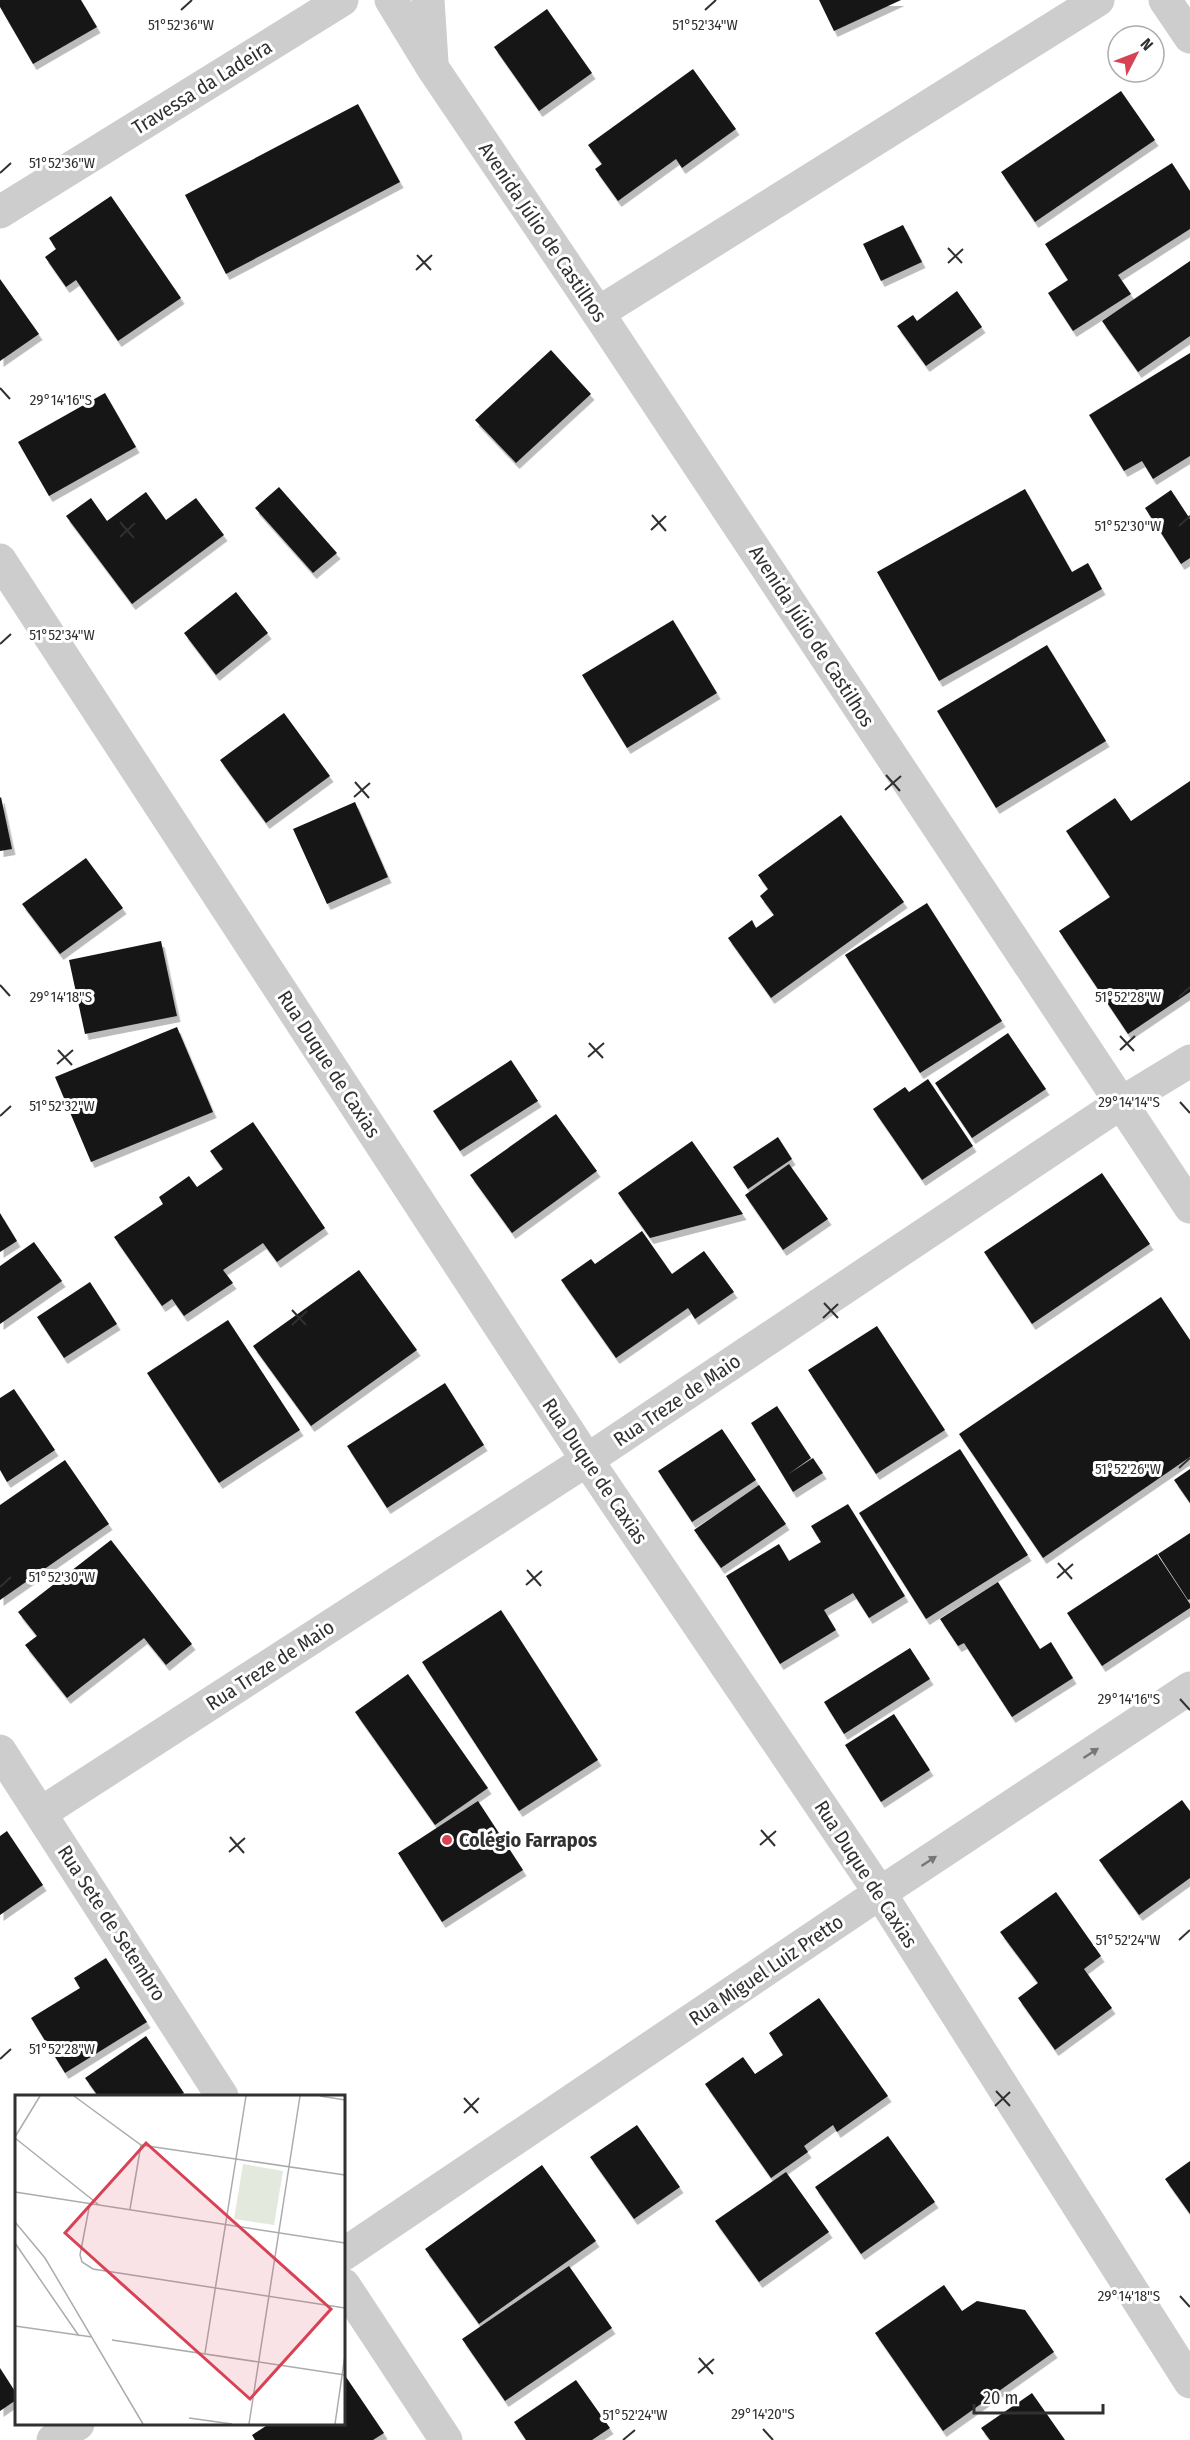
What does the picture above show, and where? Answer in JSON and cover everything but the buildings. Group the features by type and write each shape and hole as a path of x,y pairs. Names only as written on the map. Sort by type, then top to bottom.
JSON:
{"street":[{"name":"Travessa da Ladeira","path":"0,212 342,0"},
{"name":"Avenida Júlio de Castilhos","path":"391,0 432,67 598,313 1190,1207"},
{"path":"428,0 432,67"},
{"path":"598,313 1098,0"},
{"path":"1165,0 1190,37"},
{"name":"Rua Duque de Caxias","path":"0,560 587,1460 880,1893 1190,2382"},
{"name":"Rua Treze de Maio","path":"41,1813 587,1460 1121,1103 1190,1061"},
{"name":"Rua Miguel Luiz Pretto","path":"345,2253 880,1893 1190,1688"},
{"name":"Rua Sete de Setembro","path":"0,1751 221,2095"},
{"path":"345,2287 446,2440"},
{"path":"53,2440 76,2425"}],"place":[{"name":"Colégio Farrapos","path":"447,1840"}]}
